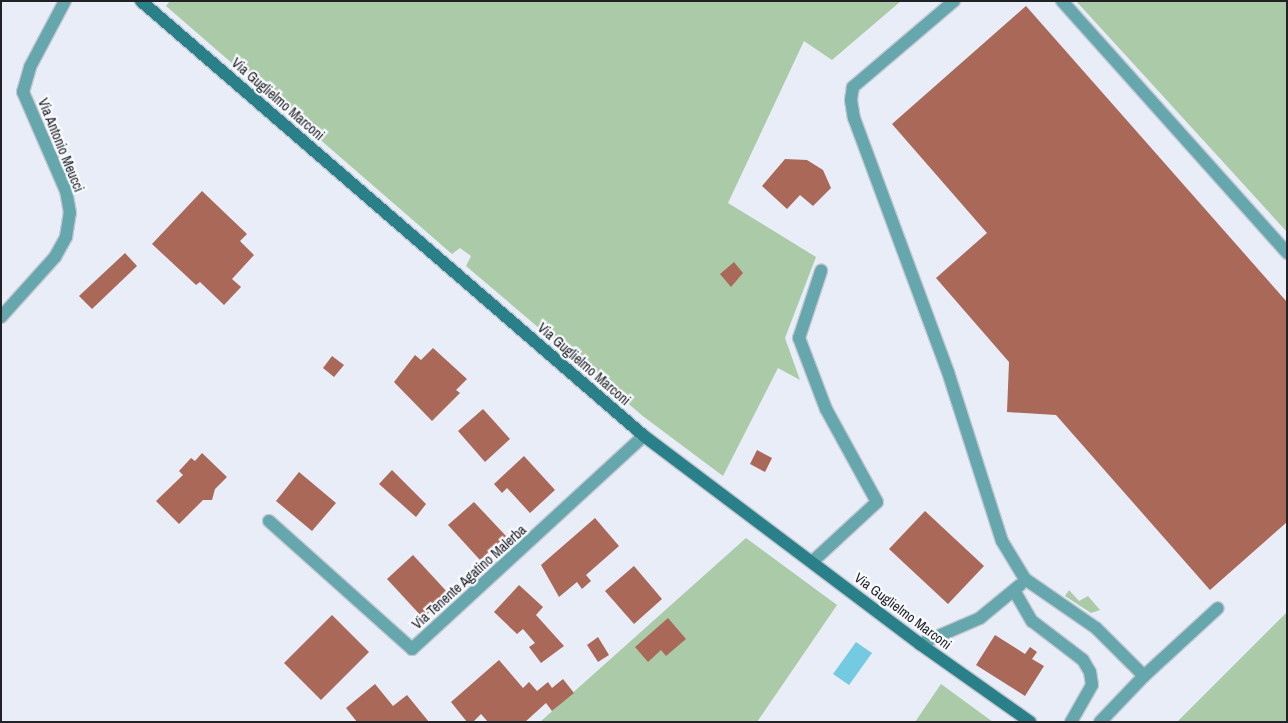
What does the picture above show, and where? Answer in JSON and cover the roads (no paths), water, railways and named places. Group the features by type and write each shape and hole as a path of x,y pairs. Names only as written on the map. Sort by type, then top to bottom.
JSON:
{"main road":[{"name":"Via Guglielmo Marconi","path":"141,1 644,436 920,644 1030,722"}],"street":[{"name":"Via Antonio Meucci","path":"1,317 55,257 66,237 70,213 66,191 23,92 30,67 65,1"},
{"path":"954,1 866,73 853,87 851,100 854,118 948,372 1002,541 1025,579 1096,628 1144,676"},
{"path":"1062,1 1287,253"},
{"path":"812,562 878,502 826,410 799,338 821,271"},
{"name":"Via Tenente Agatino Malerba","path":"268,521 412,650 644,436"},
{"path":"920,644 980,618 1015,592 1025,579"},
{"path":"1015,592 1032,622 1083,660 1090,672 1092,686 1071,722"},
{"path":"1100,722 1144,676 1218,608"}],"water":[{"path":"856,642 872,653 849,685 833,674"}]}
